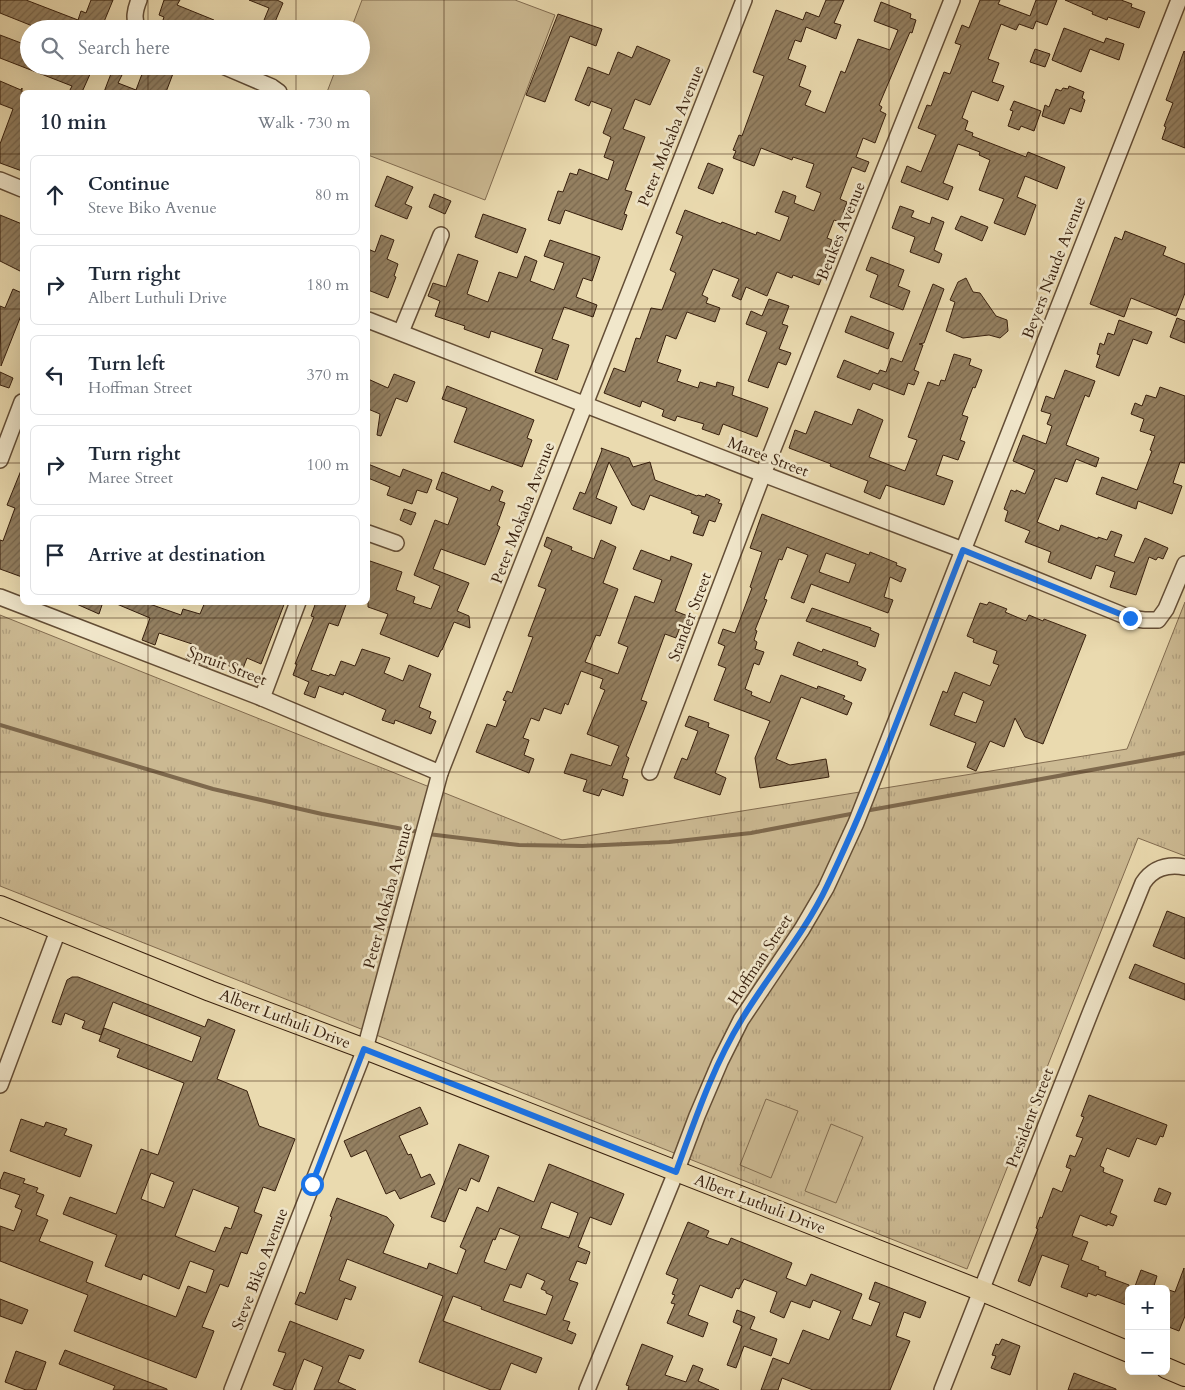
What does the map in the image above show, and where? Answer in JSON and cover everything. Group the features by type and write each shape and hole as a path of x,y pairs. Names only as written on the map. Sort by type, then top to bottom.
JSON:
{"main road":[{"name":"Albert Luthuli Drive","path":"0,906 59,928 228,998 364,1049 982,1290 1125,1350"},
{"path":"1170,1370 1185,1376"}],"street":[{"path":"135,20 139,0"},
{"name":"Peter Mokaba Avenue","path":"364,1049 440,773 744,0"},
{"name":"Beukes Avenue","path":"763,474 952,0"},
{"name":"Beyers Naude Avenue","path":"963,550 1179,0"},
{"path":"244,75 276,90"},
{"path":"0,180 20,188"},
{"path":"401,332 441,235"},
{"name":"Maree Street","path":"370,321 963,550 1130,618 1158,620 1166,609 1185,564"},
{"path":"0,460 20,407"},
{"name":"Stander Street","path":"650,772 763,474"},
{"path":"370,534 396,543"},
{"name":"Hoffman Street","path":"587,1390 720,1062 741,1020 826,888 856,823 963,550"},
{"name":"Spruit Street","path":"0,597 20,605"},
{"name":"Spruit Street","path":"21,605 262,698 440,773"},
{"path":"262,698 297,605"},
{"name":"President Street","path":"942,1390 1134,903 1148,876 1162,867 1173,865 1185,867"},
{"path":"0,1085 59,928"},
{"name":"Steve Biko Avenue","path":"232,1390 364,1049"}],"green space":[{"path":"362,0 515,0 555,15 485,200 370,156 370,90 328,90 334,75 370,75 370,20 354,20"},
{"path":"1185,602 1185,856 1138,838 967,1269 0,886 0,615 562,840 1127,749"},
{"path":"766,1099 798,1111 771,1178 740,1165"},
{"path":"831,1124 863,1137 836,1203 805,1191"}],"building":[{"path":"0,0 26,0 78,20 20,21 0,13"},
{"path":"91,0 113,0 105,20 78,20 81,11 86,13"},
{"path":"164,0 180,0 177,5 214,20 163,20 164,17 159,15"},
{"path":"249,0 277,0 283,3 276,20 264,20 269,8"},
{"path":"826,0 844,0 834,23 841,25 836,39 806,27 801,42 795,40 788,59 806,66 799,86 811,91 805,105 825,113 841,71 845,73 858,39 890,50 898,30 874,21 881,2 911,14 910,18 916,20 912,33 910,32 879,105 882,107 880,111 886,114 875,143 863,138 856,157 869,162 865,172 852,167 840,199 847,202 843,213 849,215 845,224 834,220 827,238 832,240 825,259 829,260 819,285 793,275 792,278 777,272 767,296 746,287 741,300 732,296 739,279 713,269 702,295 708,298 706,303 720,308 715,322 687,312 676,339 666,335 657,362 681,370 677,381 698,388 700,382 716,387 717,382 734,387 732,395 768,408 757,437 723,424 719,435 702,429 704,424 677,416 675,421 662,416 664,410 642,401 640,407 604,393 614,368 625,372 636,338 640,339 651,308 662,310 676,273 670,270 683,236 676,233 685,210 721,224 722,222 756,235 757,232 780,241 789,217 775,212 783,191 796,196 794,203 814,211 821,193 806,187 814,164 793,157 792,160 761,148 754,166 733,158 736,151 733,150 739,135 742,136 764,76 753,72 776,10 803,20 806,12 819,17"},
{"path":"980,0 1000,0 998,4 1030,16 1036,0 1057,0 1047,25 1036,21 1033,29 1019,24 1016,30 1001,24 988,59 999,63 992,82 1004,86 998,101 972,91 962,118 968,121 965,130 973,133 972,136 1026,157 1028,152 1065,167 1057,189 1025,176 1017,197 1036,205 1025,235 994,223 1004,199 979,190 990,160 979,155 980,152 958,144 943,183 953,187 948,200 901,182 907,166 921,172 936,135 918,128 927,105 931,106 944,72 950,74 961,45 955,43 962,25 969,28"},
{"path":"1065,0 1121,0 1132,4 1131,7 1145,12 1139,28 1108,17 1107,20"},
{"path":"558,14 602,29 596,46 570,36 545,102 526,95"},
{"path":"1064,28 1104,43 1106,38 1124,44 1119,60 1090,49 1081,72 1052,60"},
{"path":"0,35 20,43 20,66 0,58"},
{"path":"637,46 670,60 650,105 635,99 623,129 645,137 625,190 632,192 624,214 627,215 622,230 565,210 560,224 548,220 558,191 563,192 570,173 577,175 579,169 608,180 614,161 604,157 611,137 603,133 612,109 591,101 589,106 575,100 588,67 609,75 618,52 632,58"},
{"path":"1035,49 1050,54 1045,67 1030,62"},
{"path":"1184,51 1185,148 1162,139 1166,127 1164,126 1173,103 1166,100"},
{"path":"44,75 90,75 83,90 70,90 72,86"},
{"path":"110,75 122,75 118,83 136,90 105,90"},
{"path":"142,75 172,75 167,90 136,90"},
{"path":"0,81 21,90 20,170 0,163 0,144 13,109 0,104"},
{"path":"1069,86 1084,92 1082,98 1085,100 1081,112 1070,108 1064,124 1042,116 1045,105 1049,107 1056,89 1061,91 1063,88 1068,89"},
{"path":"1014,101 1041,111 1034,131 1021,126 1019,130 1008,126 1013,111 1010,110"},
{"path":"708,163 723,169 713,194 698,188"},
{"path":"387,176 413,187 405,204 412,207 407,219 375,206"},
{"path":"434,194 451,201 445,214 429,207"},
{"path":"900,206 914,211 911,217 930,224 932,217 944,222 934,250 942,254 939,263 910,252 915,237 892,228"},
{"path":"483,214 526,229 517,253 475,237"},
{"path":"0,215 20,223 20,271 0,261"},
{"path":"961,216 988,227 982,241 955,229"},
{"path":"1125,231 1166,247 1163,255 1185,264 1185,293 1176,316 1131,298 1124,317 1090,304 1115,237 1122,240"},
{"path":"381,235 394,240 387,259 398,264 394,276 396,277 388,298 370,291 370,250 375,252"},
{"path":"550,240 600,257 592,281 583,278 576,297 597,305 593,317 564,307 552,339 569,345 557,380 535,372 543,349 491,331 489,338 464,329 465,326 435,316 440,301 428,296 433,283 446,287 458,254 478,261 467,294 488,302 499,272 517,278 525,256 537,261 530,281 554,290 564,263 544,256"},
{"path":"871,257 904,270 898,286 910,291 903,310 870,297 878,275 866,270"},
{"path":"966,278 973,292 980,293 996,316 1007,320 1008,331 1000,338 989,335 963,338 946,331 955,302 950,300 958,282"},
{"path":"933,284 944,289 924,343 919,344 923,345 914,370 919,372 914,385 908,383 904,395 873,383 870,390 837,377 844,360 878,374 880,370 886,372 891,358 902,362"},
{"path":"13,289 20,292 20,318 1,366 0,306 5,308"},
{"path":"769,299 789,306 782,324 788,326 779,349 791,353 786,365 778,362 768,388 748,381 767,332 746,324 751,311 762,316"},
{"path":"851,316 894,333 888,349 845,332"},
{"path":"1177,318 1185,321 1185,343 1170,337"},
{"path":"1119,320 1152,332 1147,344 1133,339 1119,376 1096,367 1100,355 1097,354 1100,343 1104,345 1108,333 1114,335"},
{"path":"954,354 971,359 969,365 982,370 962,415 968,417 960,440 965,442 958,460 943,455 936,475 953,481 944,505 886,485 880,499 864,492 868,481 789,448 795,430 806,434 815,411 852,425 858,409 883,420 869,457 905,471 917,440 908,437 928,382 939,386 941,380 945,381"},
{"path":"1065,370 1095,381 1089,397 1085,395 1066,445 1099,458 1096,467 1076,459 1067,482 1055,478 1037,522 1059,531 1061,525 1098,539 1098,537 1107,540 1111,531 1122,535 1114,556 1134,563 1145,538 1168,548 1163,559 1158,557 1156,560 1149,557 1136,595 1110,587 1115,572 1096,565 1091,579 1048,562 1051,552 1025,542 1030,531 1005,521 1008,511 1004,509 1011,490 1025,494 1035,470 1013,461 1023,435 1046,444 1052,426 1047,424 1051,414 1041,411 1046,396 1054,399"},
{"path":"0,372 13,378 9,388 0,385"},
{"path":"394,374 415,382 407,402 396,398 381,436 377,435 380,414 370,410 370,380 388,388"},
{"path":"447,386 534,420 527,438 532,440 522,467 454,442 467,408 442,399"},
{"path":"1160,387 1185,396 1185,463 1180,462 1173,483 1182,486 1172,514 1138,501 1136,509 1096,494 1102,477 1137,490 1152,451 1150,450 1155,436 1140,431 1144,419 1131,414 1135,403 1142,406 1146,395 1156,398"},
{"path":"601,448 629,458 633,467 650,462 655,480 697,496 705,497 706,494 720,500 718,503 722,504 715,522 709,520 703,536 693,533 699,516 691,513 692,511 650,495 644,510 632,505 609,462 596,498 617,507 611,524 573,509 580,492 585,494 602,450"},
{"path":"370,465 400,477 403,469 432,480 427,493 417,490 412,504 387,495 390,487 370,479"},
{"path":"442,472 490,491 492,486 503,491 499,501 505,503 497,525 500,527 485,565 441,549 433,569 469,583 457,611 469,616 470,628 454,622 438,657 380,634 388,614 368,607 370,605 370,561 402,572 396,590 415,597 413,603 431,609 440,586 414,575 435,520 448,525 458,498 436,489"},
{"path":"20,473 20,576 0,569 0,540 3,541 15,508 7,505"},
{"path":"404,509 416,513 411,525 400,520"},
{"path":"762,514 869,555 870,552 897,563 896,565 906,569 901,582 890,577 884,597 893,600 888,613 811,584 804,603 791,598 808,555 787,547 782,560 779,559 764,599 767,600 755,630 757,631 754,640 757,642 755,649 764,652 759,665 754,663 745,689 752,692 751,695 770,703 781,675 817,689 818,686 845,696 843,699 852,703 847,715 801,697 776,759 790,765 826,759 829,777 760,788 755,758 770,721 714,700 726,668 718,665 725,646 718,643 723,629 735,633 752,588 750,587 762,552 750,548","holes":["826,553 856,564 849,583 819,572"]},
{"path":"547,537 572,547 571,550 594,559 601,540 616,547 603,583 618,589 600,636 596,635 585,662 618,674 628,647 618,643 635,596 654,603 662,580 633,569 641,550 670,561 671,556 692,564 675,611 693,618 688,630 680,627 676,638 665,634 641,700 647,702 626,756 629,758 622,778 628,780 623,796 602,789 599,796 583,791 587,780 564,773 571,754 611,766 619,746 587,734 605,690 600,688 603,679 581,671 568,705 565,703 561,714 544,708 539,721 531,718 523,738 529,740 524,755 534,759 529,773 476,752 487,724 496,727 506,701 503,700 507,691 512,693 533,637 528,636 546,589 538,586 552,550 544,546"},
{"path":"989,602 1007,609 1005,612 1026,621 1029,615 1086,635 1043,744 1025,737 1015,718 1004,747 990,741 976,771 967,767 976,743 930,725 943,691 947,693 955,672 990,686 999,665 993,663 997,651 973,642 974,639 967,636 980,603 987,605","holes":["963,692 984,701 976,723 954,715"]},
{"path":"79,605 102,605 99,614"},
{"path":"119,605 153,605 181,615 183,609 200,614 204,605 284,605 261,664 247,658 242,671 212,659 209,667 186,658 192,644 159,633 155,645 142,640 150,618"},
{"path":"315,605 346,605 338,626 329,623 311,670 335,676 341,661 355,666 362,649 390,658 384,673 403,681 409,665 431,674 419,707 431,712 429,718 436,721 431,734 395,720 394,724 382,720 386,710 344,692 343,695 319,686 315,698 304,694 309,682 293,675 297,664 295,664 314,617 311,616"},
{"path":"812,608 871,628 870,630 879,634 875,647 806,621"},
{"path":"798,642 822,652 823,649 858,662 857,665 866,669 861,681 793,655"},
{"path":"689,716 709,723 708,727 729,735 715,773 726,778 720,795 674,778 682,758 687,760 698,731 685,726"},
{"path":"1167,911 1185,918 1185,959 1153,946"},
{"path":"1135,964 1185,984 1185,1000 1129,978"},
{"path":"72,977 78,977 205,1027 208,1019 235,1030 217,1079 247,1091 259,1126 295,1139 275,1191 263,1187 254,1212 262,1215 247,1254 241,1252 228,1287 220,1284 202,1327 214,1331 196,1378 74,1331 88,1295 0,1261 0,1226 14,1231 22,1210 15,1207 20,1195 0,1188 4,1172 25,1179 23,1183 38,1188 36,1192 44,1195 36,1215 48,1220 39,1241 93,1262 86,1282 176,1317 188,1286 206,1293 214,1270 190,1261 179,1289 143,1274 141,1280 105,1266 117,1235 63,1214 70,1197 116,1214 141,1149 158,1155 184,1083 117,1057 120,1049 99,1041 104,1028 192,1062 201,1037 113,1002 101,1035 82,1028 85,1021 65,1013 61,1025 52,1022 67,980","holes":["151,1173 174,1182 164,1208 141,1199","193,1189 239,1207 231,1229 225,1227 215,1252 175,1236"]},
{"path":"1089,1095 1167,1125 1163,1137 1160,1136 1156,1145 1137,1138 1129,1157 1107,1148 1100,1166 1104,1168 1103,1172 1123,1180 1110,1213 1117,1216 1113,1226 1107,1224 1107,1226 1080,1215 1072,1236 1088,1242 1081,1260 1099,1267 1098,1269 1106,1272 1105,1276 1129,1285 1125,1285 1125,1304 1097,1294 1096,1296 1088,1293 1087,1297 1061,1287 1069,1265 1042,1255 1030,1286 1018,1281 1038,1229 1036,1228 1040,1217 1042,1218 1053,1188 1062,1192 1071,1169 1066,1167 1070,1155 1075,1157 1083,1138 1076,1136 1084,1117 1081,1116"},
{"path":"420,1107 428,1124 399,1136 408,1155 411,1154 421,1178 430,1174 435,1184 400,1199 395,1190 386,1194 366,1150 351,1157 344,1141"},
{"path":"21,1119 44,1127 46,1122 67,1129 64,1135 92,1145 80,1177 10,1151"},
{"path":"459,1144 489,1156 479,1182 471,1178 466,1191 459,1188 445,1222 431,1217"},
{"path":"549,1164 624,1194 611,1225 590,1217 578,1247 590,1252 586,1264 577,1261 569,1280 578,1283 563,1320 570,1322 567,1330 576,1334 572,1344 481,1309 482,1307 453,1296 443,1321 542,1358 536,1373 511,1363 500,1390 491,1390 419,1362 443,1296 347,1259 339,1280 356,1287 351,1300 345,1298 337,1320 295,1304 300,1292 305,1294 337,1198 387,1217 394,1225 383,1253 427,1269 429,1263 457,1274 466,1250 460,1247 477,1207 488,1212 498,1187 534,1202","holes":["551,1202 578,1213 569,1238 541,1228","500,1228 520,1236 506,1270 484,1262 493,1239 495,1240","527,1273 545,1281 541,1289 553,1296 546,1315 503,1301 510,1284 521,1288"]},
{"path":"1159,1188 1171,1193 1166,1205 1154,1201"},
{"path":"688,1222 709,1231 706,1237 728,1245 731,1238 792,1263 786,1278 806,1286 811,1274 862,1294 852,1319 871,1326 880,1303 869,1299 875,1282 926,1302 920,1318 904,1312 896,1336 910,1341 890,1390 813,1390 782,1378 778,1390 761,1390 773,1358 789,1364 803,1330 829,1340 841,1311 813,1300 810,1308 791,1301 784,1318 770,1312 777,1292 744,1279 739,1289 736,1288 732,1298 700,1285 688,1315 708,1323 703,1337 667,1323 675,1304 671,1303 675,1295 672,1294 678,1279 666,1274"},
{"path":"1184,1268 1185,1316 1179,1331 1170,1328 1170,1290 1175,1292"},
{"path":"1141,1270 1157,1276 1154,1285 1135,1285"},
{"path":"0,1299 28,1310 22,1324 0,1316"},
{"path":"737,1310 755,1317 750,1329 777,1339 771,1356 744,1346 736,1368 727,1365 742,1326 733,1322"},
{"path":"290,1321 364,1350 360,1359 349,1355 338,1382 356,1390 314,1390 323,1367 304,1359 292,1390 286,1390 273,1385 286,1353 278,1351"},
{"path":"1002,1339 1020,1346 1010,1375 991,1368 996,1356 992,1355 996,1344 999,1345"},
{"path":"642,1344 673,1356 665,1375 686,1382 693,1365 703,1369 698,1381 719,1390 628,1390 629,1386 626,1385"},
{"path":"65,1350 167,1390 113,1390 115,1386 59,1364"},
{"path":"16,1351 46,1362 36,1390 26,1390 5,1382"},
{"path":"1074,1373 1116,1389 1116,1390 1068,1390"}],"waterway":[{"path":"0,725 213,789 322,814 419,832"},
{"path":"865,811 1185,753"},
{"path":"428,834 519,845 583,846 669,842 751,833 856,813"}],"route":[{"path":"312,1184 364,1049 676,1172 720,1062 741,1020 826,888 856,823 963,550 1130,618"}]}
